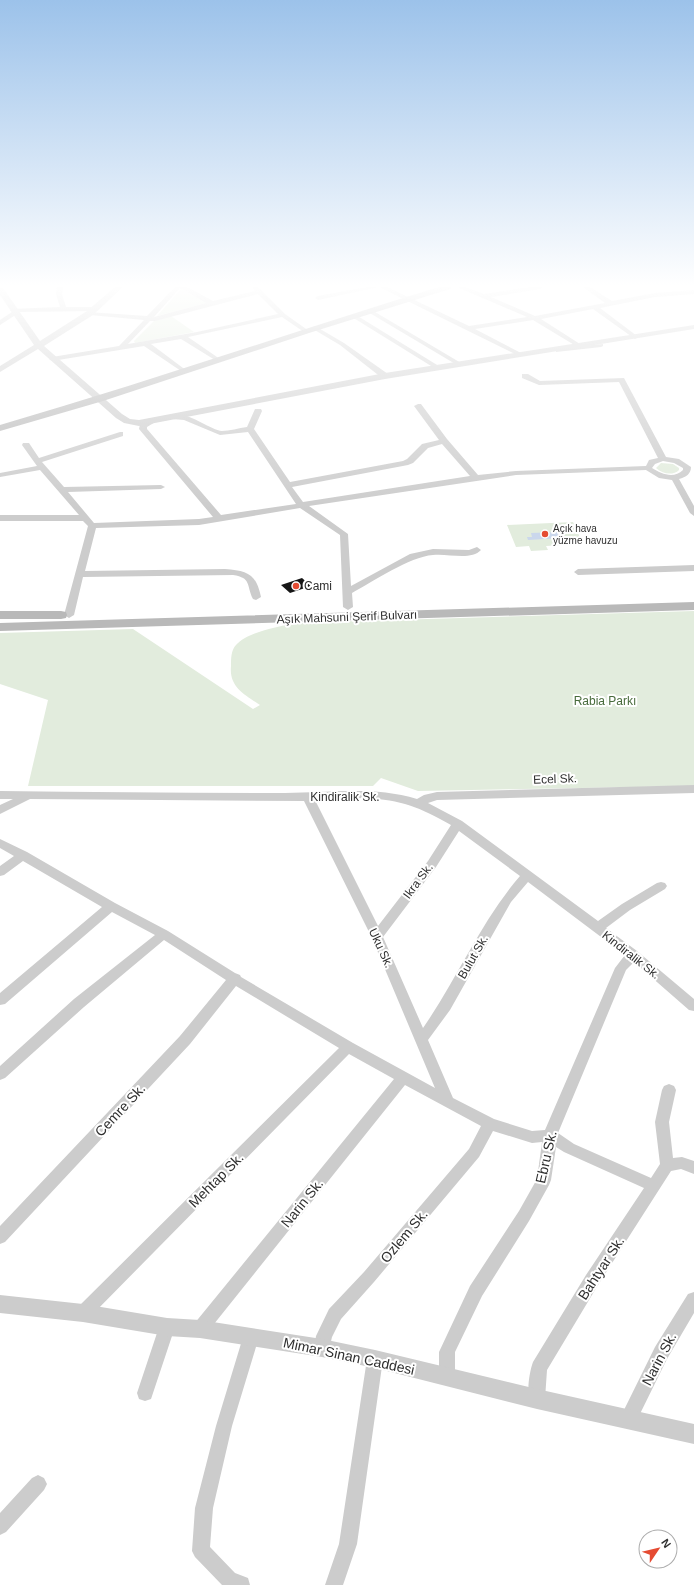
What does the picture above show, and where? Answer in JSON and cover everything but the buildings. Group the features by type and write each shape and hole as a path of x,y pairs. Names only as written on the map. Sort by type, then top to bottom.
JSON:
{"main road":[{"path":"0,425 98,398 207,361"},
{"path":"0,428 211,361"},
{"name":"Aşık Mahsuni Şerif Bulvarı","path":"0,615 69,616 694,598"},
{"name":"Aşık Mahsuni Şerif Bulvarı","path":"0,627 694,606"}],"street":[{"path":"0,369 13,361"},
{"path":"54,361 118,416 127,421 138,423 385,376 477,361"},
{"path":"170,361 181,369"},
{"path":"365,361 385,376"},
{"path":"427,361 438,368"},
{"path":"454,361 459,364"},
{"path":"525,376 539,383 622,380 663,459"},
{"path":"418,406 444,441 476,478"},
{"path":"250,429 258,411"},
{"path":"176,416 186,418 220,433 250,429"},
{"path":"153,421 143,426 143,429 219,518"},
{"path":"250,429 300,504 344,534 348,607"},
{"path":"0,475 40,464 120,434"},
{"path":"288,485 405,463 410,461 425,446 444,441"},
{"path":"26,445 92,526 199,522 300,504 516,473 648,468 657,475 688,480"},
{"path":"648,468 652,462 663,459 676,461 691,467 686,474 675,479"},
{"path":"675,479 694,513"},
{"path":"62,490 161,487"},
{"path":"683,493 694,493"},
{"path":"0,518 84,518"},
{"path":"69,616 81,574 92,526"},
{"path":"347,592 413,556 433,552 470,553 477,550"},
{"path":"578,572 694,568"},
{"path":"81,574 238,573 248,576 254,584 256,597"},
{"name":"Ecel Sk.","path":"419,803 428,798 437,796 694,789"},
{"name":"Kindiralik Sk.","path":"0,795 308,797 353,794 392,797 419,803 458,824 633,954 694,1006"},
{"path":"0,810 29,795"},
{"name":"Uku Sk.","path":"308,797 377,936 448,1102"},
{"name":"Ikra Sk.","path":"377,936 432,864 458,824"},
{"path":"0,843 111,906 164,934 202,960 235,978 348,1047 448,1102 490,1124 532,1137 550,1135 569,1148 654,1186"},
{"path":"0,872 23,855"},
{"name":"Bulut Sk.","path":"422,1039 445,1006 507,899 527,876"},
{"path":"598,928 626,907 661,886"},
{"path":"0,1000 111,906"},
{"path":"0,1074 79,1003 164,934"},
{"name":"Ebru Sk.","path":"447,1378 447,1352 473,1298 524,1216 544,1180 550,1135 622,968 633,954"},
{"name":"Cemre Sk.","path":"0,1237 185,1040 235,978"},
{"name":"Mehtap Sk.","path":"83,1314 348,1047"},
{"name":"Narin Sk.","path":"200,1329 404,1077"},
{"path":"669,1090 662,1122 667,1165 682,1164 694,1168"},
{"name":"Ozlem Sk.","path":"322,1348 324,1336 335,1314 374,1271 474,1153 490,1124"},
{"name":"Bahtyar Sk.","path":"537,1399 539,1368 592,1280 667,1165"},
{"name":"Narin Sk.","path":"628,1420 661,1353 694,1299"},
{"name":"Mimar Sinan Caddesi","path":"0,1304 83,1314 167,1327 200,1329 322,1348 537,1399 694,1434"},
{"path":"145,1393 167,1327"},
{"path":"241,1585 229,1579 202,1550 204,1508 224,1426 251,1338"},
{"path":"334,1585 348,1544 375,1360"},
{"path":"0,1526 38,1484"}],"green space":[{"path":"661,463 673,464 679,468 679,470 671,474 661,472 656,468"},
{"name":"Açık hava yüzme havuzu","path":"573,522 583,544 546,546 548,550 531,551 529,546 516,547 507,525"},
{"name":"Rabia Parkı","path":"694,611 694,786 418,791 381,778 373,786 28,786 48,700 0,684 0,633 133,629 253,709 260,705 243,693 235,685 232,679 231,663 233,649 241,640 255,633 294,623"}],"water":[{"name":"Açık hava yüzme havuzu","path":"558,532 561,538 528,540 527,537 532,537 531,533"}],"place":[{"name":"Açık hava yüzme havuzu","path":"545,534"},
{"name":"Cami","path":"296,586"}]}
